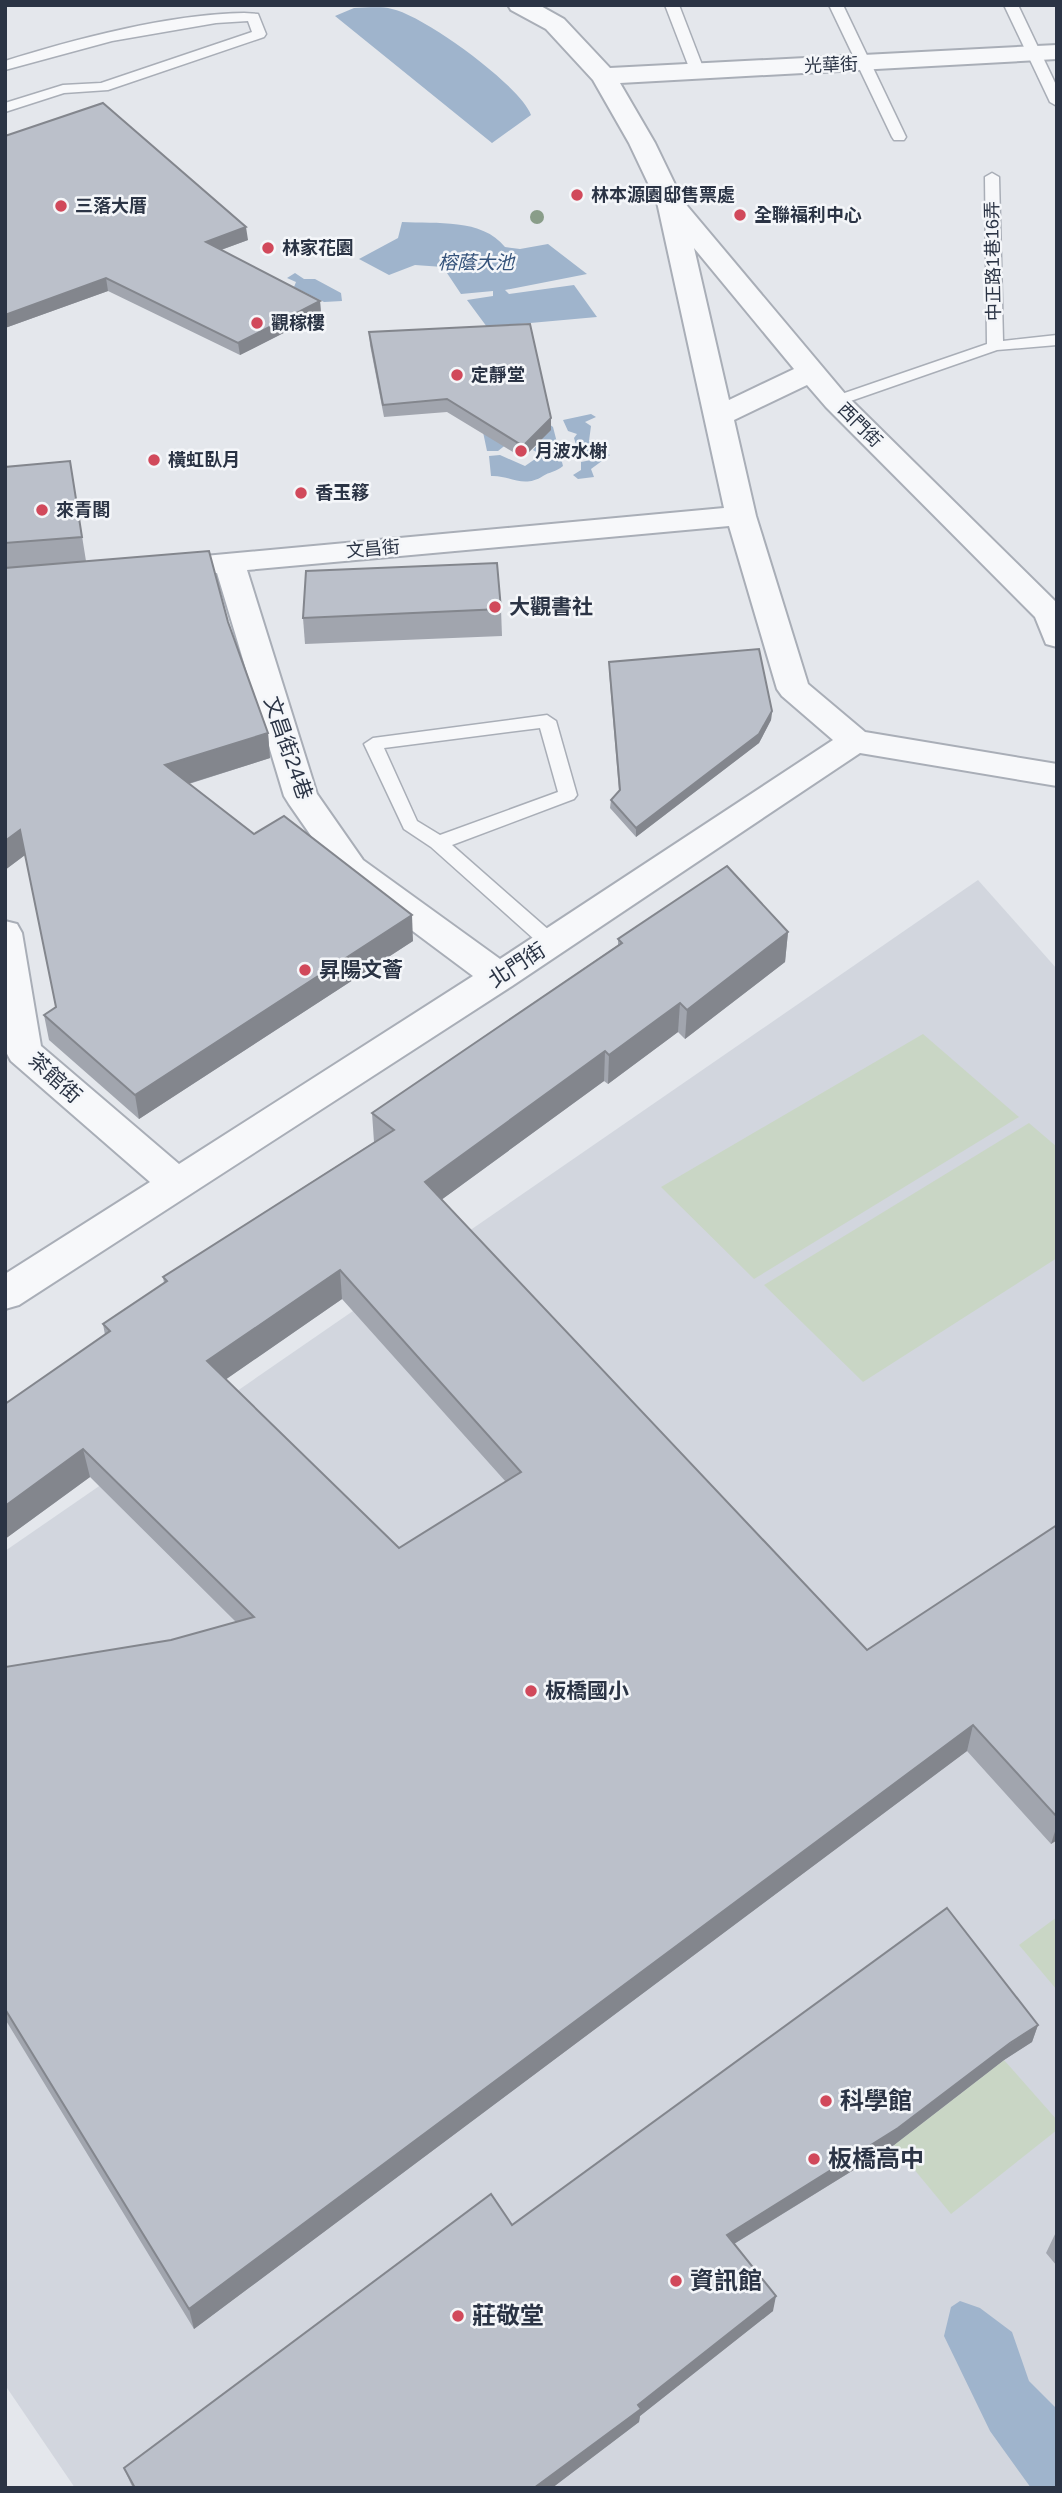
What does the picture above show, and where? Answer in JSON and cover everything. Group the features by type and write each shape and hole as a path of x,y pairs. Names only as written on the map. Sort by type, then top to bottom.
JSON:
{"street":[{"name":"西門街","path":"520,5 555,24 604,76 642,143 670,202 741,516 793,690 855,741"},
{"name":"光華街","path":"604,76 1045,53"},
{"name":"西門街","path":"670,202 836,401 1054,620"},
{"path":"718,416 811,372"},
{"name":"文昌街","path":"137,570 741,516"},
{"name":"文昌街24巷","path":"229,562 301,796 351,868 499,977"},
{"path":"855,741 1057,775"},
{"name":"北門街","path":"5,1294 499,977 855,741"},
{"name":"茶館街","path":"5,933 14,1054 176,1183"}],"lane":[{"path":"672,5 698,70"},
{"path":"836,5 899,137"},
{"path":"1011,5 1045,53 1057,102"},
{"path":"5,66 54,50 236,10 253,17 260,34 103,87 63,89 5,108"},
{"name":"中正路1巷16弄","path":"992,177 995,346"},
{"name":"中正路1巷16弄","path":"836,401 995,346 1057,340"},
{"path":"438,844 568,795 547,722 373,744 410,825 438,844 551,943"}],"shaded area":[{"name":"板橋國小","path":"978,880 1057,969 1057,2488 75,2488 5,2385 5,1551"}],"green space":[{"path":"923,1034 1019,1117 754,1279 661,1187"},
{"path":"1029,1123 1057,1147 1057,1258 863,1382 764,1285"},
{"path":"1057,1917 1057,1990 1019,1945"},
{"path":"1004,2060 1057,2120 1057,2130 951,2214 894,2145"}],"water":[{"path":"354,8 392,9 425,24 491,70 523,102 531,115 492,143 335,16"},
{"name":"榕蔭大池","path":"402,222 471,227 484,231 505,247 520,249 548,244 587,274 505,290 509,294 574,285 597,317 487,327 467,300 493,296 493,291 461,294 443,267 415,265 389,275 359,259 398,238"},
{"path":"295,273 304,279 315,279 341,293 342,301 324,302 294,287 296,282 287,278"},
{"path":"591,414 596,417 585,422 591,426 589,441 599,445 598,450 610,455 591,469 594,477 578,479 573,475 581,470 581,462 591,460 596,455 577,448 574,438 577,434 568,431 563,420"},
{"path":"549,424 553,427 563,466 529,481 491,476 489,456 500,455 525,466 541,455 533,450 538,444 518,435 498,451 487,451 483,432"},
{"path":"960,2301 980,2308 1012,2332 1029,2381 1057,2409 1057,2488 1031,2488 990,2431 944,2336 951,2307"}],"building":[{"path":"103,103 246,227 206,242 320,301 238,343 106,278 5,315 5,136"},
{"name":"定靜堂","path":"530,324 551,418 523,446 447,399 383,405 369,332"},
{"path":"70,461 82,537 5,543 5,467"},
{"path":"209,551 228,622 268,733 165,765 254,834 284,816 412,915 135,1095 44,1015 56,1007 20,830 5,841 5,568"},
{"path":"497,563 501,609 303,618 306,571"},
{"path":"759,649 772,711 759,734 636,828 611,800 620,790 609,662"},
{"path":"727,866 788,932 687,1010 680,1003 609,1055 605,1051 425,1182 867,1650 1057,1525 1057,1817 973,1725 189,2309 5,2009 5,1667 171,1640 254,1617 83,1449 5,1506 5,1404 110,1331 103,1324 167,1281 163,1277 394,1130 372,1113 622,943 618,939","holes":["340,1270 521,1472 399,1548 207,1361"]},
{"path":"947,1908 1038,2025 898,2128 727,2235 776,2296 638,2405 641,2409 534,2488 135,2488 124,2468 491,2194 512,2225"}],"place":[{"name":"林本源園邸售票處","path":"577,195"},
{"name":"三落大厝","path":"61,206"},
{"name":"全聯福利中心","path":"740,215"},
{"name":"林家花園","path":"268,248"},
{"name":"觀稼樓","path":"257,323"},
{"name":"定靜堂","path":"457,375"},
{"name":"月波水榭","path":"521,451"},
{"name":"橫虹臥月","path":"154,460"},
{"name":"香玉簃","path":"301,493"},
{"name":"來青閣","path":"42,510"},
{"name":"大觀書社","path":"495,607"},
{"name":"昇陽文薈","path":"305,970"},
{"name":"板橋國小","path":"531,1691"},
{"name":"科學館","path":"826,2101"},
{"name":"板橋高中","path":"814,2159"},
{"name":"資訊館","path":"676,2281"},
{"name":"莊敬堂","path":"458,2316"}]}
